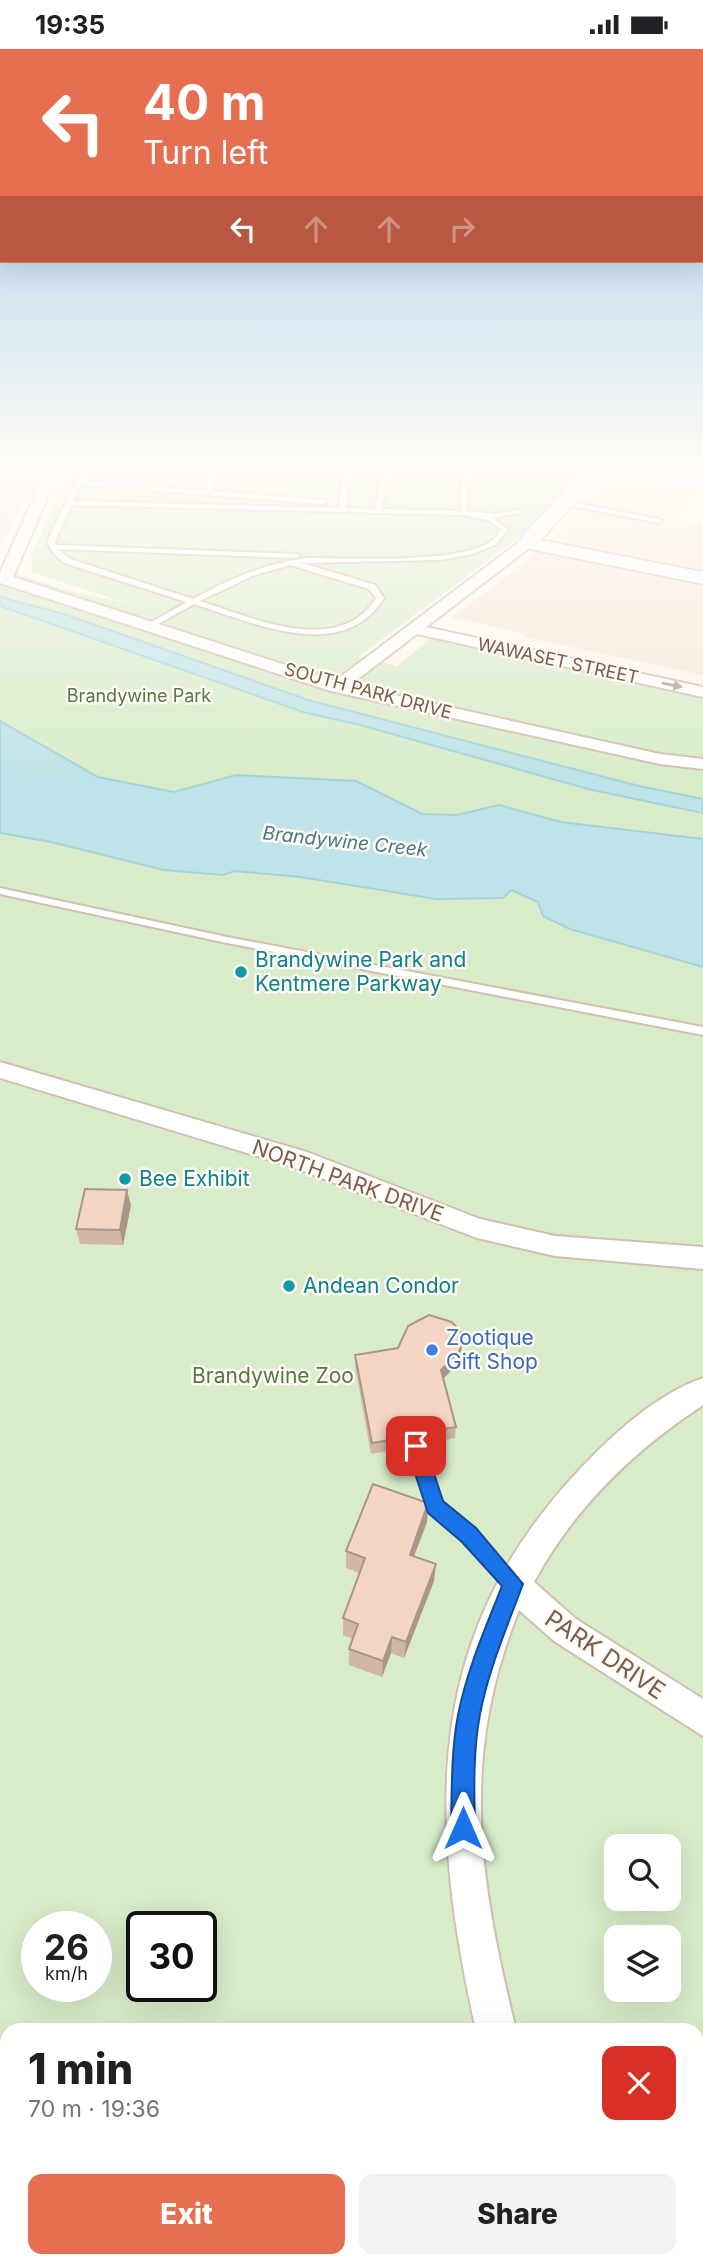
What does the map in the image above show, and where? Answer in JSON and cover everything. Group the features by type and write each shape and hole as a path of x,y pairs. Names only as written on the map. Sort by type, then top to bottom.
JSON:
{"street":[{"path":"337,688 491,570"},
{"path":"667,570 703,578"},
{"name":"SOUTH PARK DRIVE","path":"2,579 337,688 660,759 703,764"},
{"name":"WAWASET STREET","path":"414,629 703,692"},
{"name":"NORTH PARK DRIVE","path":"0,1070 298,1159 477,1228 555,1246 703,1258"},
{"path":"495,2023 470,1900 463,1828 463,1768 469,1715 483,1660 513,1584 535,1546 569,1501 612,1457 703,1390"},
{"name":"PARK DRIVE","path":"513,1584 565,1630 703,1719"}],"lane":[{"path":"94,570 286,631 316,632 344,628 363,619 375,609 380,598 372,587 314,570"},
{"path":"151,626 227,581 264,570"},
{"path":"0,891 227,940 703,1031"},
{"path":"416,1446 435,1506 469,1535 513,1584"}],"shaded area":[{"path":"515,570 703,570 703,675 533,639 451,617"}],"green space":[{"name":"Brandywine Park","path":"0,570 61,589 129,604 32,572 32,570 475,570 358,657 397,666 435,635 703,692 703,839 561,822 499,805 457,815 422,814 355,781 236,775 175,792 98,777 0,721"},
{"name":"Brandywine Zoo","path":"0,833 51,842 164,870 223,875 235,871 300,877 384,892 511,890 538,902 570,929 703,967 703,2023 0,2023"}],"water":[{"path":"0,597 67,615 308,700 639,786 703,799 703,813 592,790 360,725 303,712 0,606"},
{"name":"Brandywine Creek","path":"0,721 98,777 174,792 236,775 356,781 422,814 457,815 499,805 561,822 703,839 703,967 570,929 543,916 538,902 511,890 503,898 436,899 300,877 235,871 223,875 164,870 51,842 0,833"}],"building":[{"path":"85,1189 127,1190 120,1230 76,1229"},
{"path":"429,1315 452,1322 460,1331 462,1342 459,1352 441,1370 456,1427 426,1432 416,1425 401,1438 372,1443 355,1355 398,1348 408,1326"},
{"path":"373,1484 428,1503 410,1555 436,1564 406,1642 392,1637 383,1661 349,1649 358,1624 343,1618 365,1558 346,1551"}],"place":[{"name":"Brandywine Park and Kentmere Parkway","path":"241,972"},
{"name":"Bee Exhibit","path":"125,1179"},
{"name":"Andean Condor","path":"289,1286"},
{"name":"Zootique Gift Shop","path":"432,1350"}],"route":[{"path":"416,1446 435,1506 469,1535 513,1584 483,1660 469,1715 463,1768 463,1828"}]}
